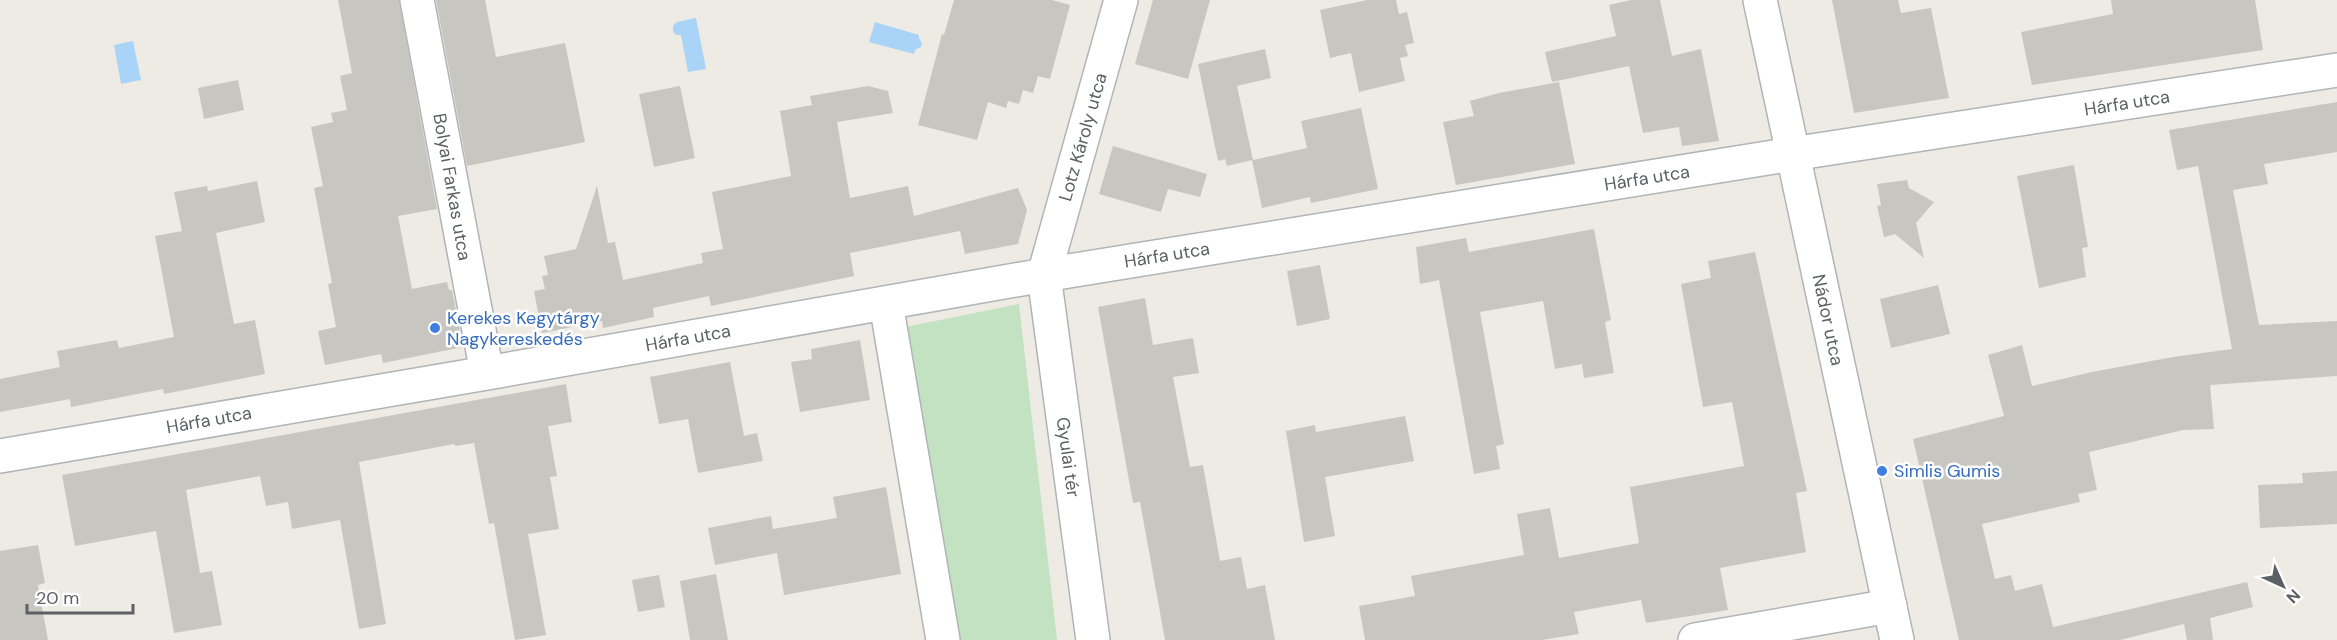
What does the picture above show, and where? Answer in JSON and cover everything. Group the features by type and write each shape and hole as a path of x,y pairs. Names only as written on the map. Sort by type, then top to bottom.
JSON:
{"street":[{"name":"Bolyai Farkas utca","path":"417,0 487,373"},
{"name":"Lotz Károly utca","path":"1044,275 1121,0"},
{"name":"Nádor utca","path":"1760,0 1897,640"},
{"name":"Hárfa utca","path":"0,456 1044,275 1792,154 2337,70"},
{"name":"Gyulai tér","path":"1044,275 1093,640"},
{"path":"886,303 943,640"},
{"path":"1695,640 1890,606"}],"green space":[{"path":"1019,304 1057,640 955,640 905,327"}],"water":[{"path":"696,18 706,69 688,72 681,35 676,35 673,26 677,22"},
{"path":"875,22 919,35 921,47 915,50 914,54 869,42"},
{"path":"133,41 141,80 121,84 114,45"}],"building":[{"path":"338,0 399,0 437,209 398,216 412,289 447,282 449,290 452,290 463,347 383,363 381,354 325,365 318,331 336,327 328,284 332,283 314,188 323,186 311,127 333,122 331,113 347,110 340,76 352,73"},
{"path":"436,0 485,0 496,57 565,43 585,142 467,166"},
{"path":"954,0 1052,0 1070,5 1050,79 1038,76 1033,93 1023,90 1019,104 1008,101 1006,108 988,102 977,140 918,125 942,34 944,35"},
{"path":"1153,0 1210,0 1188,79 1135,64"},
{"path":"1367,0 1396,0 1399,14 1407,12 1414,43 1405,45 1408,56 1400,58 1405,81 1359,92 1351,53 1330,58 1320,10"},
{"path":"1631,0 1660,0 1672,56 1701,49 1719,141 1682,146 1679,127 1643,133 1629,66 1552,82 1545,52 1616,36 1609,5"},
{"path":"1832,0 1898,0 1901,13 1931,8 1949,98 1854,113"},
{"path":"2111,0 2255,0 2263,50 2032,85 2021,32 2113,14"},
{"path":"1265,49 1271,78 1237,86 1253,160 1307,148 1301,121 1361,108 1378,189 1311,203 1310,197 1262,208 1252,160 1227,166 1225,159 1218,161 1198,64"},
{"path":"238,80 244,110 204,119 198,88"},
{"path":"1559,82 1575,164 1456,185 1443,122 1474,116 1470,101"},
{"path":"680,86 695,158 654,167 639,94"},
{"path":"868,86 888,91 893,113 837,122 850,198 908,186 914,216 1018,188 1027,210 1018,244 965,254 960,231 850,253 854,276 711,306 709,296 653,308 654,317 603,328 602,321 542,333 534,291 545,289 542,276 548,275 544,256 576,249 597,186 608,243 615,242 623,280 703,263 701,253 723,249 712,192 791,176 780,111 812,105 810,96"},
{"path":"2337,102 2337,152 2264,164 2268,184 2233,190 2259,325 2337,321 2337,376 2210,385 2214,429 2183,430 2089,452 2097,490 2078,494 2080,502 1982,524 1995,579 2011,575 2015,591 2042,584 2053,627 2247,582 2253,607 2210,618 2213,640 2187,640 2184,624 2120,640 1959,640 1913,439 2004,416 1988,355 2022,345 2032,386 2173,357 2232,349 2198,166 2177,170 2169,130"},
{"path":"1113,146 1207,174 1200,197 1168,189 1161,212 1099,194"},
{"path":"2074,165 2088,247 2082,248 2086,277 2039,288 2017,176"},
{"path":"1907,180 1909,188 1934,202 1916,223 1924,258 1895,234 1884,237 1877,206 1881,205 1877,184"},
{"path":"257,181 265,222 216,233 234,324 255,320 265,374 164,394 163,389 71,407 70,399 0,412 0,379 60,367 57,351 117,340 119,348 174,337 155,236 182,231 174,192 207,186 208,191"},
{"path":"1594,229 1611,320 1605,322 1614,373 1584,378 1582,364 1555,369 1543,301 1480,312 1504,444 1496,446 1500,469 1474,474 1439,280 1420,284 1416,247 1466,238 1469,252"},
{"path":"1755,252 1807,491 1796,493 1806,552 1720,568 1728,610 1646,623 1641,600 1574,612 1579,634 1542,640 1365,640 1359,606 1415,596 1411,576 1524,555 1517,514 1550,508 1559,558 1639,543 1630,487 1744,466 1732,402 1703,407 1681,284 1711,278 1708,261"},
{"path":"1320,265 1330,319 1297,326 1287,271"},
{"path":"1938,285 1950,334 1891,348 1880,299"},
{"path":"1145,298 1153,345 1193,338 1199,373 1173,377 1190,467 1203,465 1220,561 1241,557 1247,589 1265,585 1275,640 1165,640 1140,502 1133,503 1098,307"},
{"path":"860,340 870,400 800,412 791,362 812,359 811,349"},
{"path":"730,362 744,436 757,433 763,461 698,473 688,419 659,424 650,377"},
{"path":"566,384 572,422 548,426 557,476 550,477 559,529 528,534 546,635 515,640 494,523 489,524 474,443 455,446 454,444 359,462 386,624 359,629 340,520 292,529 288,502 266,506 260,476 186,490 200,573 212,571 222,625 174,633 156,531 75,546 62,475"},
{"path":"1405,416 1414,461 1325,477 1335,536 1304,542 1286,431 1315,425 1316,432"},
{"path":"2337,471 2337,524 2260,528 2258,485 2303,483 2302,473"},
{"path":"886,487 901,574 784,595 777,553 715,565 708,528 771,516 773,529 837,518 833,497"},
{"path":"38,545 45,583 38,585 48,640 0,640 0,551"},
{"path":"716,574 728,640 690,640 680,581"},
{"path":"659,575 665,607 638,612 632,580"}],"place":[{"name":"Kerekes Kegytárgy Nagykereskedés","path":"435,328"},
{"name":"Simlis Gumis","path":"1882,471"}]}
